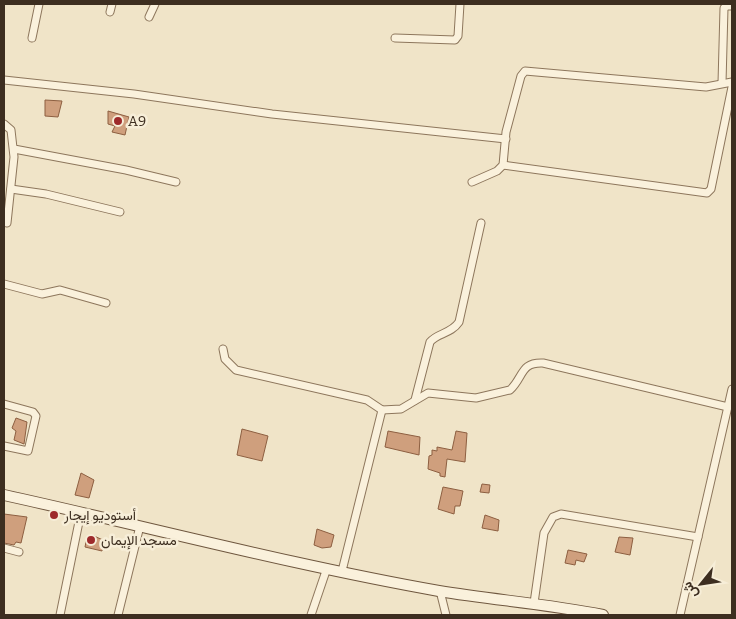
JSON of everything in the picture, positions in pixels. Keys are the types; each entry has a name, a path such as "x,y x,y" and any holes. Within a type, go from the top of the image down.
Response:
{"street":[{"path":"32,38 39,4"},
{"path":"110,12 112,4"},
{"path":"149,17 155,4"},
{"path":"395,38 456,40 458,36 460,4"},
{"path":"722,83 724,8 732,6"},
{"path":"472,182 497,171 503,165 506,139 521,76 525,71 706,87 732,82"},
{"path":"4,80 134,94 291,116 506,139"},
{"path":"503,165 707,193 711,189 732,87"},
{"path":"4,124 11,130 14,149 7,224"},
{"path":"14,149 126,170 176,182"},
{"path":"11,189 120,212"},
{"path":"415,400 431,339 447,334 459,322 482,223"},
{"path":"4,284 42,294 60,290 106,303"},
{"path":"223,349 226,359 236,370 367,400 382,410 401,409 428,393 476,398 510,390 522,371 534,363 543,363 728,407"},
{"path":"680,615 729,419 728,407 732,389"},
{"path":"4,404 33,412 36,416 28,451 4,446"},
{"path":"342,571 382,410"},
{"path":"4,495 327,568 440,591 534,603 603,615"},
{"path":"60,615 81,512"},
{"path":"534,603 544,533 553,517 561,514 698,537"},
{"path":"118,615 140,526"},
{"path":"4,548 19,552"},
{"path":"311,615 327,568"},
{"path":"440,591 446,615"}],"building":[{"path":"45,100 62,101 58,117 45,116"},
{"name":"A9","path":"108,111 129,117 125,135 112,132 115,126 108,124"},
{"path":"16,418 27,422 24,444 14,440 16,431 12,428"},
{"path":"242,429 268,436 262,461 237,455"},
{"path":"388,431 420,437 419,455 385,447"},
{"path":"456,431 467,433 465,462 447,459 445,477 440,476 440,473 428,469 429,456 432,455 432,450 437,451 437,447 452,450"},
{"path":"81,473 94,480 89,498 75,495"},
{"path":"482,484 490,485 489,493 480,492"},
{"path":"443,487 463,491 460,506 455,506 454,514 438,509"},
{"path":"4,514 27,517 21,543 16,542 14,545 4,543"},
{"path":"485,515 499,520 498,531 482,528"},
{"path":"317,529 334,535 331,547 322,548 314,545"},
{"path":"94,536 103,540 102,551 85,547 87,537 93,539"},
{"path":"619,537 633,538 630,555 615,552"},
{"path":"568,550 587,554 584,562 576,560 575,565 565,563"}],"place":[{"name":"A9","path":"118,121"},
{"name":"أستوديو إيجار","path":"54,515"},
{"name":"مسجد الإيمان","path":"91,540"}]}
